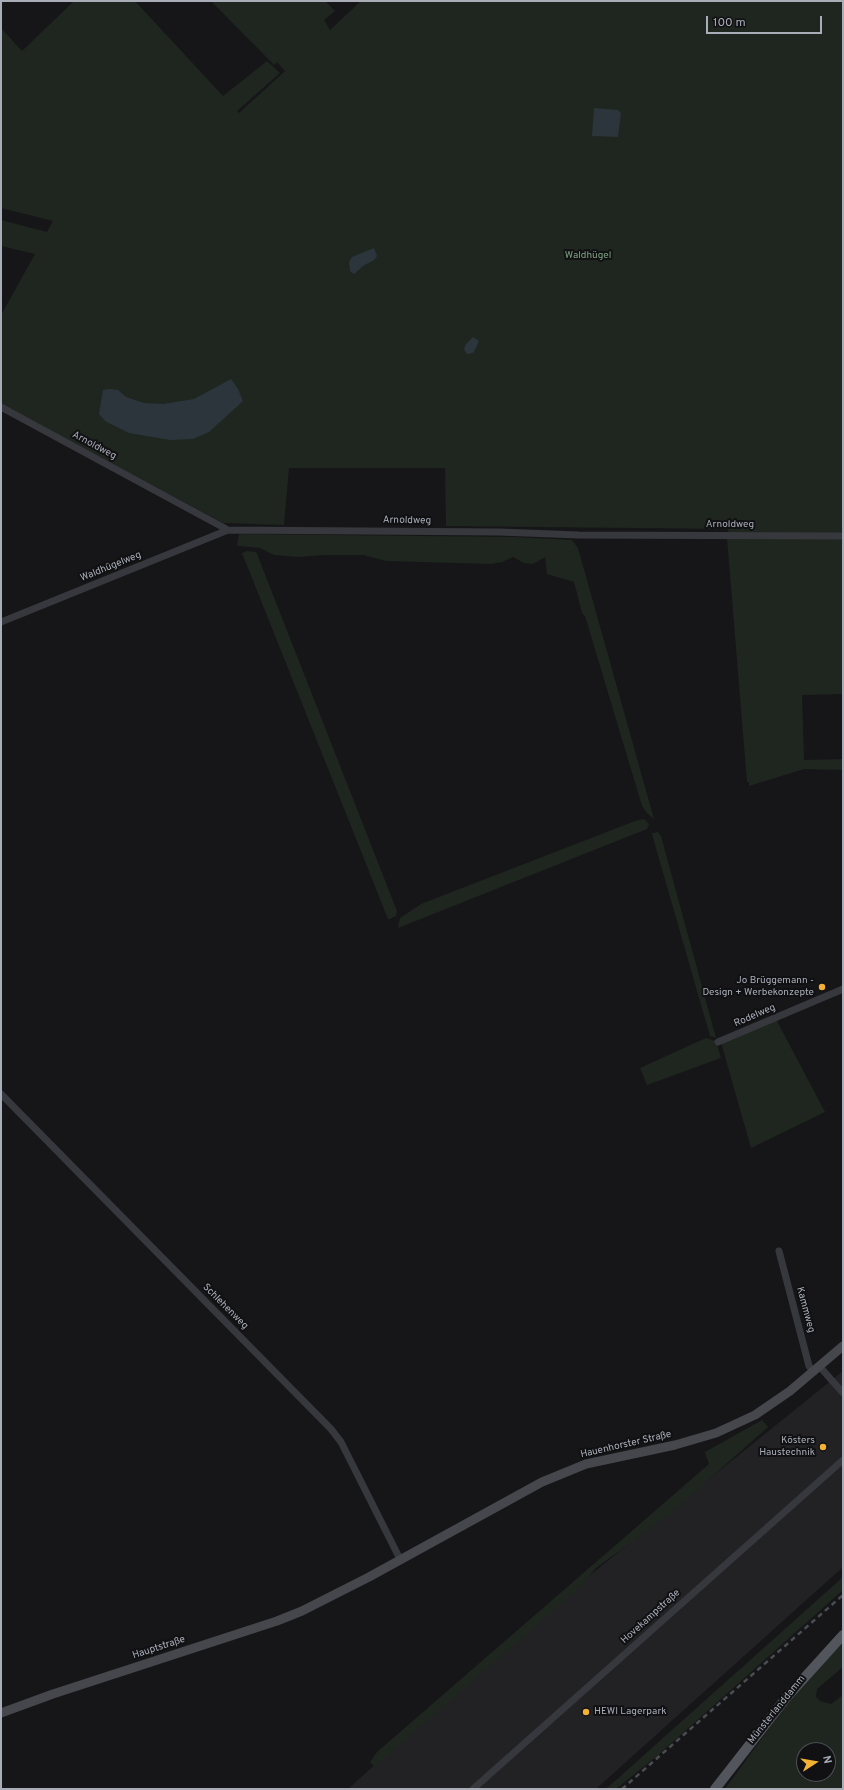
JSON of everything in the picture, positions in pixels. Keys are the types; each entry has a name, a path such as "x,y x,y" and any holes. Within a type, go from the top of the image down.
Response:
{"main road":[{"name":"Münsterlanddamm","path":"715,1789 786,1698 843,1635"}],"street":[{"name":"Arnoldweg","path":"1,407 228,530 404,531 587,535 843,536"},
{"name":"Waldhügelweg","path":"1,622 228,530"},
{"name":"Rodelweg","path":"718,1042 843,989"},
{"name":"Schlehenweg","path":"1,1094 331,1429 341,1442 400,1559"},
{"name":"Kammweg","path":"779,1251 810,1366 817,1369 843,1393"},
{"name":"Hauenhorster Straße","path":"322,1601 542,1482 586,1464 675,1445 716,1433 756,1415 790,1391 843,1346"},
{"name":"Hovekampstraße","path":"473,1789 843,1460"},
{"name":"Hauptstraße","path":"1,1713 53,1694 277,1621 322,1601"}],"shaded area":[{"path":"594,108 618,110 621,113 618,137 592,136"},
{"path":"374,248 377,256 374,260 363,266 354,274 350,271 349,262 352,257"},
{"path":"473,337 479,341 473,353 467,354 464,349 466,344"},
{"path":"231,379 238,389 243,401 209,432 193,439 170,440 129,433 105,421 99,414 103,390 118,390 126,397 144,403 163,404 194,399"},
{"path":"843,1371 843,1567 596,1789 348,1789 548,1609"}],"green space":[{"name":"Waldhügel","path":"74,1 135,1 223,96 267,61 280,73 237,111 239,113 285,71 277,62 274,65 211,1 325,1 335,11 324,20 330,30 361,1 843,1 843,694 802,695 804,760 843,759 843,770 804,769 749,786 749,782 747,782 727,538 729,538 728,529 446,526 445,468 289,468 284,525 223,523 1,404 1,315 35,254 1,246 1,220 47,232 53,221 1,208 1,28 22,51"},
{"path":"239,534 514,537 572,540 578,548 654,819 642,806 585,616 582,613 574,582 547,574 545,557 533,564 524,563 513,557 502,562 491,564 386,561 363,555 298,557 274,555 260,548 239,546 237,545"},
{"path":"247,551 256,552 257,554 397,911 396,916 390,919 388,919 242,553"},
{"path":"644,819 649,824 647,829 398,928 400,918 421,904 635,821"},
{"path":"658,832 661,836 716,1038 710,1036 653,838 652,833"},
{"path":"776,1019 825,1112 751,1148 722,1046 723,1041"},
{"path":"706,1038 716,1041 721,1058 647,1085 640,1068"},
{"path":"762,1420 768,1427 669,1515 596,1568 577,1590 375,1767 370,1762 377,1752 709,1464 705,1452"},
{"path":"843,1577 843,1590 657,1756 616,1789 606,1789"},
{"path":"843,1643 843,1667 817,1689 816,1697 820,1701 831,1704 843,1695 843,1789 725,1789 789,1701 829,1655"}],"railway":[{"path":"622,1789 843,1595"}],"place":[{"name":"Jo Brüggemann - Design + Werbekonzepte","path":"822,987"},
{"name":"Kösters Haustechnik","path":"823,1447"},
{"name":"HEWI Lagerpark","path":"586,1712"}]}
